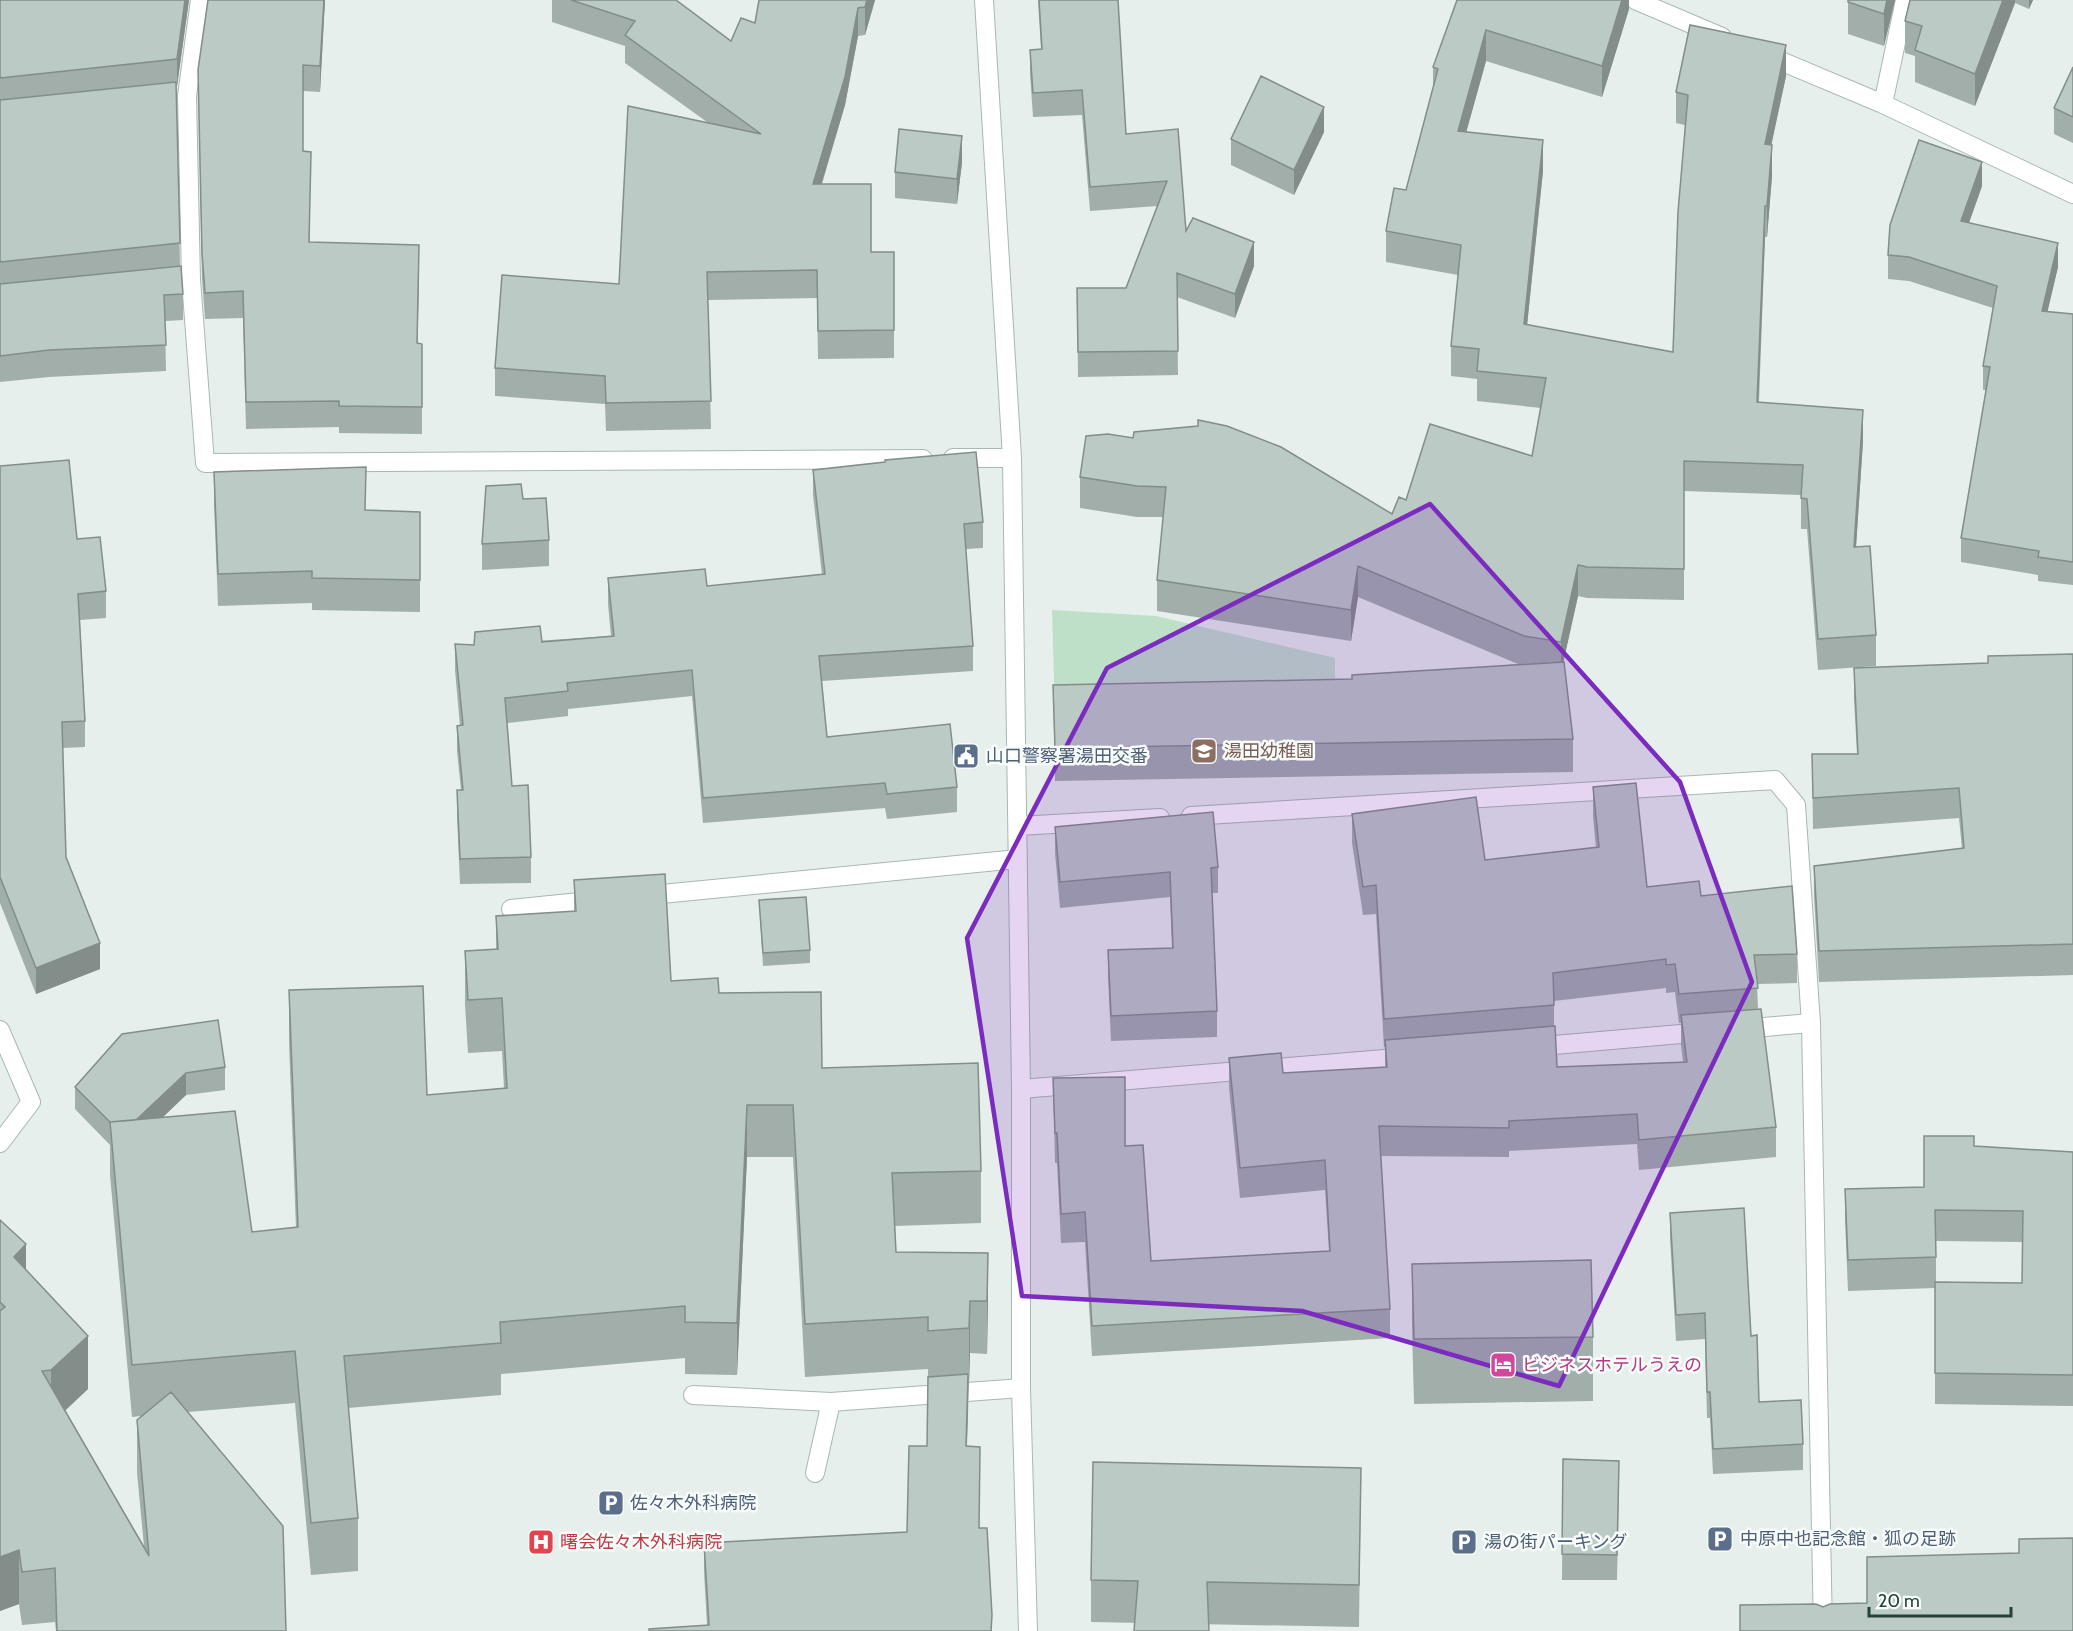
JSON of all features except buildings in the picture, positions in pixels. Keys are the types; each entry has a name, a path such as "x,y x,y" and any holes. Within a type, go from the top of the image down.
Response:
{"street":[{"path":"200,0 187,96 191,280 205,463 1012,458"},
{"path":"984,0 1012,458 1021,1089 1021,1388 1028,1631"},
{"path":"1635,0 1883,104 2073,194"},
{"path":"1883,104 1905,0"},
{"path":"164,98 187,96"},
{"path":"169,282 191,280"},
{"path":"1018,826 1775,780 1796,805 1811,1023 1823,1631"},
{"path":"512,909 1018,859"},
{"path":"1516,1048 1811,1023"},
{"path":"0,1030 31,1102 0,1143"},
{"path":"1021,1089 1422,1056"},
{"path":"693,1395 831,1402 1021,1388"},
{"path":"815,1473 831,1402"}],"highlighted area":[{"path":"1430,504 1680,782 1752,982 1559,1386 1302,1311 1022,1296 967,938 1107,668"}],"green space":[{"path":"1052,610 1156,616 1335,658 1335,700 1055,712"}],"place":[{"name":"湯田幼稚園","path":"1204,751"},
{"name":"山口警察署湯田交番","path":"966,756"},
{"name":"ビジネスホテルうえの","path":"1503,1365"},
{"name":"佐々木外科病院","path":"611,1503"},
{"name":"中原中也記念館・狐の足跡","path":"1720,1539"},
{"name":"曙会佐々木外科病院","path":"541,1542"},
{"name":"湯の街パーキング","path":"1464,1542"}]}
